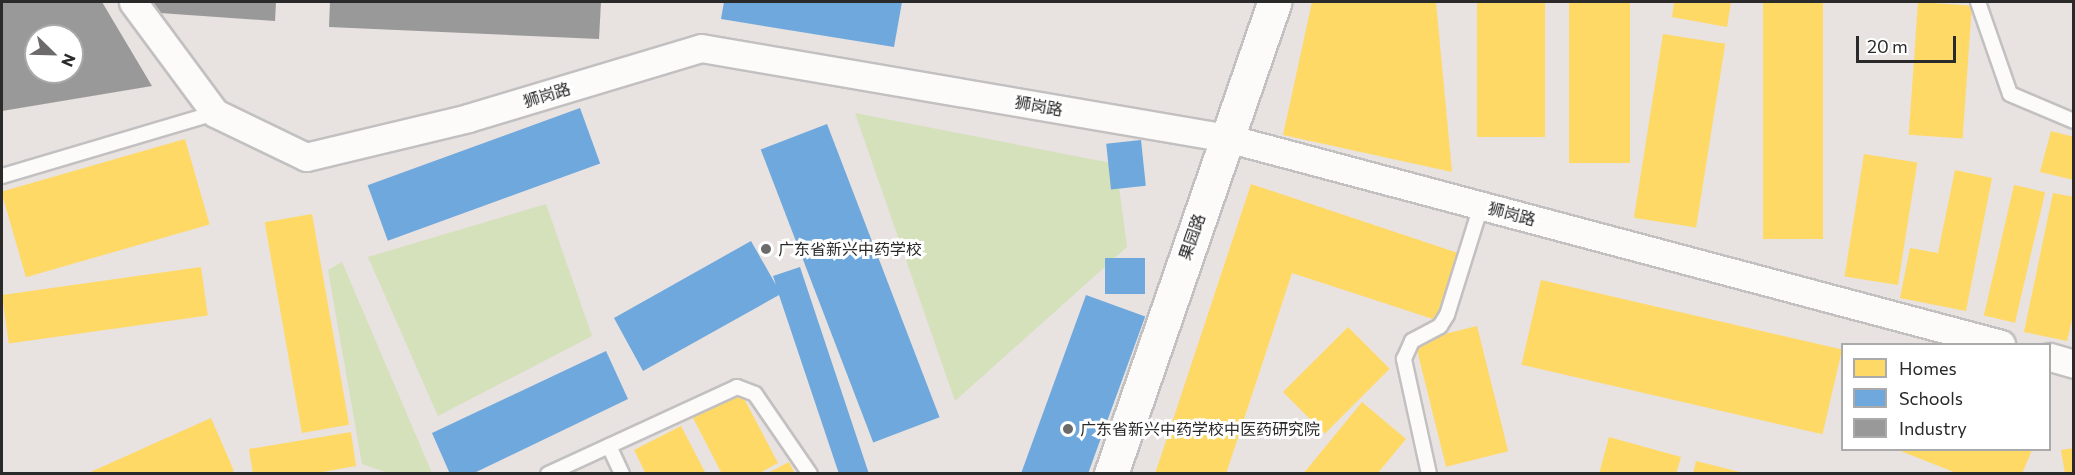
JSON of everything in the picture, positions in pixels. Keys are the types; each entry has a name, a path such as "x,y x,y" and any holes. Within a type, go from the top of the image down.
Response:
{"street":[{"name":"狮岗路","path":"133,2 215,113 306,157 468,118 701,48 1227,138 1994,343"},
{"name":"果园路","path":"1111,474 1274,2"},
{"path":"2051,358 2073,364"}],"lane":[{"path":"1978,2 2010,94 2073,121"},
{"path":"2,176 215,113"},
{"path":"1430,474 1404,359 1412,341 1440,326 1447,315 1481,206"},
{"path":"548,474 737,387 754,394 810,474"},
{"path":"609,446 622,474"}],"green space":[{"path":"855,113 1116,164 1127,247 955,401"},
{"path":"546,204 592,336 438,416 368,257"},
{"path":"342,262 432,473 388,473 362,464 328,270"}],"building: Homes":[{"path":"1312,2 1436,2 1452,172 1283,135"},
{"path":"1477,2 1545,2 1545,137 1477,137"},
{"path":"1569,2 1630,2 1630,163 1569,163"},
{"path":"1674,2 1731,2 1727,27 1672,17"},
{"path":"1763,2 1823,2 1823,239 1763,239"},
{"path":"1918,2 1972,6 1963,138 1909,135"},
{"path":"1663,34 1725,44 1696,228 1634,218"},
{"path":"2051,131 2074,137 2074,180 2040,172"},
{"path":"185,139 210,225 26,277 2,191"},
{"path":"1864,154 1917,162 1898,285 1845,276"},
{"path":"1955,170 1992,178 1966,311 1900,298 1910,248 1938,253"},
{"path":"1251,184 1458,253 1436,320 1292,273 1226,474 1155,474"},
{"path":"2014,185 2045,192 2015,323 1984,316"},
{"path":"2053,193 2074,197 2074,311 2067,341 2024,332"},
{"path":"312,214 349,425 302,433 265,222"},
{"path":"201,267 208,316 9,343 2,295"},
{"path":"1541,280 1841,349 1823,434 1521,365"},
{"path":"1477,326 1508,451 1446,467 1415,341"},
{"path":"1348,327 1390,369 1325,434 1283,392"},
{"path":"739,389 778,463 758,474 722,474 691,414"},
{"path":"1362,402 1406,439 1377,474 1303,474"},
{"path":"211,418 234,471 228,474 86,474"},
{"path":"681,426 706,474 646,474 634,450"},
{"path":"351,432 356,466 311,474 253,474 249,449"},
{"path":"1609,437 1681,457 1676,474 1599,474"},
{"path":"2074,448 2074,474 2065,474 2061,450"},
{"path":"1901,451 2032,451 2022,474 1959,474"},
{"path":"1696,461 1744,473 1744,474 1693,474"},
{"path":"789,462 795,474 766,474"}],"building: Schools":[{"path":"724,2 902,2 894,47 721,19"},
{"path":"580,108 600,163 388,241 368,185"},
{"path":"827,124 940,417 873,443 761,149"},
{"path":"1141,140 1146,186 1111,189 1106,144"},
{"path":"751,241 776,285 773,276 800,267 869,474 839,474 779,295 643,371 614,318"},
{"path":"1105,258 1145,258 1145,294 1105,294"},
{"path":"1086,295 1145,317 1088,474 1021,474"},
{"path":"606,351 628,399 472,474 450,474 432,433"}],"building: Industry":[{"path":"2,2 102,2 152,86 2,111"},
{"path":"147,2 276,2 275,21 146,12"},
{"path":"330,2 601,2 599,39 329,27"}],"place":[{"name":"广东省新兴中药学校","path":"766,249"},
{"name":"广东省新兴中药学校中医药研究院","path":"1068,429"}]}
